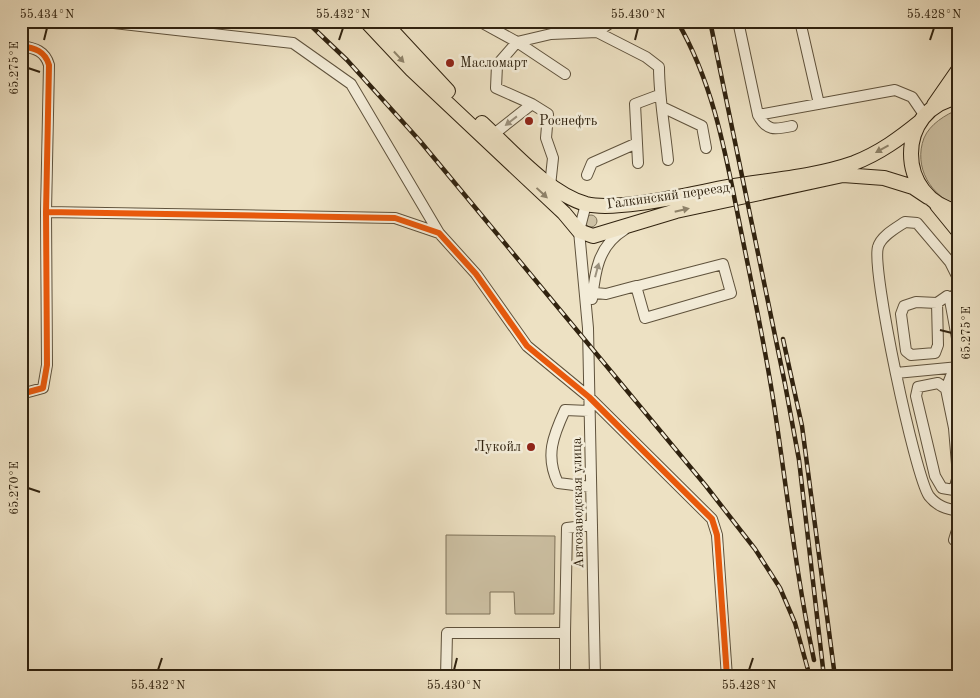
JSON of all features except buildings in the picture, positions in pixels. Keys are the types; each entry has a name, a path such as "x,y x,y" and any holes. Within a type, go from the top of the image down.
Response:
{"main road":[{"path":"366,21 412,70 564,213 579,231"},
{"name":"Галкинский переезд","path":"383,21 437,80 550,186 586,204 601,206 683,196 823,171 854,162 883,149 925,116"},
{"path":"959,69 925,116 912,142 911,166 918,182 959,232"},
{"path":"925,116 946,100 959,97"},
{"name":"Галкинский переезд","path":"579,231 593,236 676,211 843,176 884,178 912,187 932,201"},
{"path":"932,201 959,212"}],"street":[{"path":"96,21 293,43 351,84 439,233 476,274 527,346 589,398 712,519 718,535 727,677"},
{"path":"154,21 165,29"},
{"path":"479,21 517,42 565,74"},
{"path":"557,21 562,33"},
{"path":"586,21 594,32"},
{"path":"594,32 613,21"},
{"path":"738,21 758,115 766,128 773,130 792,126"},
{"path":"800,21 818,104"},
{"path":"550,186 553,158 546,138 548,114 532,104 496,88 497,65 517,42 562,33 594,32 646,57 659,67 659,95 668,160"},
{"path":"21,46 38,50 46,56 49,65 46,212 48,365 43,388 21,394"},
{"path":"758,115 894,90 912,97 925,116"},
{"path":"638,163 635,104 659,95"},
{"path":"494,134 532,104"},
{"path":"662,107 702,126 706,148"},
{"path":"587,176 592,163 637,143"},
{"path":"586,204 579,231 588,293"},
{"path":"46,212 395,218 439,233"},
{"path":"564,213 580,247"},
{"path":"959,280 950,262 917,223 905,222 882,239 877,248 879,277 896,373 906,420 928,495 940,506 959,511"},
{"path":"588,293 604,247 615,236 635,223"},
{"path":"588,293 606,294 636,286 723,264 731,293 645,318 636,286"},
{"path":"950,300 959,290"},
{"name":"Автозаводская улица","path":"588,293 595,677"},
{"path":"936,302 938,345 935,354 911,356 906,351 901,314 904,306 916,302 936,302 947,296 950,300 959,349"},
{"path":"896,373 959,368"},
{"path":"929,369 931,384"},
{"path":"946,389 938,383 918,387 916,396 935,476 942,488 954,490 958,476 955,438 946,389 951,376 959,372"},
{"path":"589,411 565,410 554,434 551,468 558,483 591,487"},
{"path":"959,524 954,540 959,541"},
{"path":"565,677 567,528 592,525"},
{"path":"446,677 447,633 565,633"}],"shaded area":[{"path":"959,109 959,206 940,196 927,180 921,160 921,149 924,138 930,128 943,117"},
{"path":"589,215 593,215 597,221 593,227 589,227 585,223 585,219"},
{"path":"446,535 555,536 554,614 515,614 514,592 490,592 490,614 446,614"}],"railway":[{"path":"306,21 347,60 420,141 706,486 755,549 780,588 795,623 810,677"},
{"path":"677,21 690,45 710,95 724,147 767,360 797,564 814,660"},
{"path":"710,21 799,460 824,677"},
{"path":"783,339 802,426 835,677"}],"cycle path":[{"path":"21,46 42,53 49,65 46,212 47,365 43,388 21,394"},
{"path":"46,212 395,218 439,233 476,274 527,346 589,397 712,519 717,535 727,677"}],"place":[{"name":"Масломарт","path":"450,63"},
{"name":"Роснефть","path":"529,121"},
{"name":"Лукойл","path":"531,447"}]}
